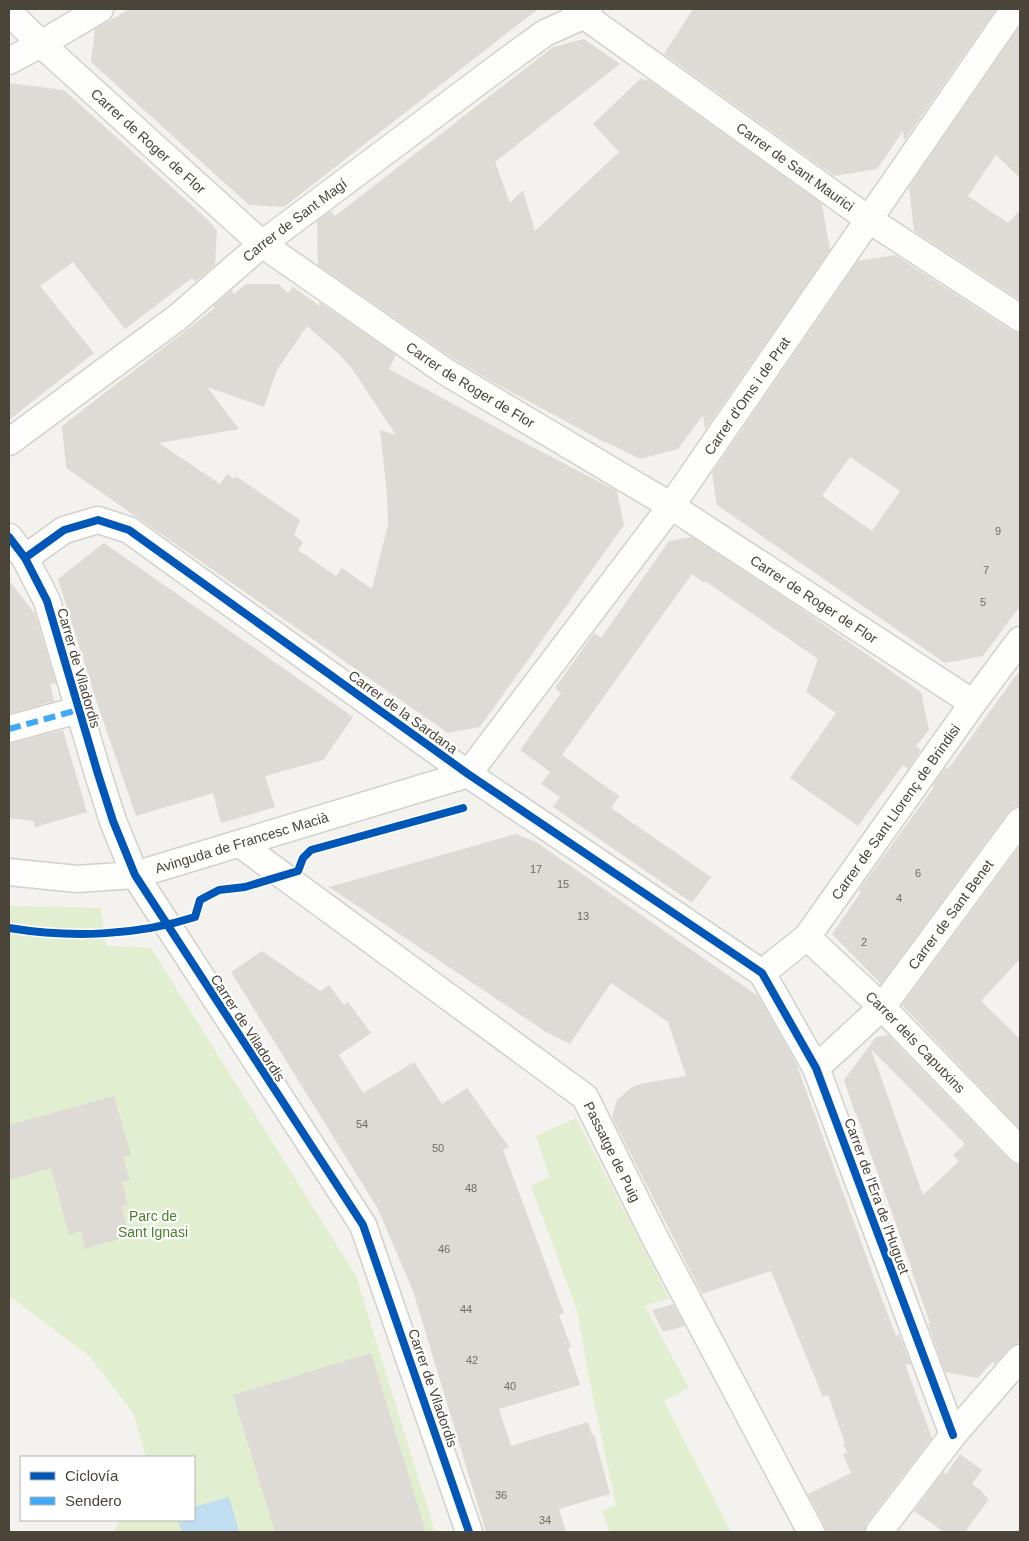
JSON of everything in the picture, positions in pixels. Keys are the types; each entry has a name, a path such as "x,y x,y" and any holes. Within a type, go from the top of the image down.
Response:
{"street":[{"path":"9,61 100,9"},
{"name":"Carrer d'Oms i de Prat","path":"468,774 671,506 1014,9"},
{"name":"Carrer de Sant Maurici","path":"583,11 868,219 1020,318"},
{"name":"Carrer de Sant Magí","path":"9,442 178,317 262,244 545,33 583,11"},
{"name":"Carrer de Roger de Flor","path":"9,12 41,44 262,244 446,372 671,506 973,703"},
{"name":"Carrer de la Sardana","path":"25,558 64,530 98,520 129,530 468,774 762,973"},
{"name":"Carrer de Viladordis","path":"9,537 25,558 47,601 78,710 114,821 134,875 363,1225 469,1532"},
{"name":"Carrer de Sant Llorenç de Brindisi","path":"762,973 807,937 1020,640"},
{"path":"9,729 78,710"},
{"name":"Avinguda de Francesc Macià","path":"9,872 77,879 134,875 468,774"},
{"name":"Carrer de Sant Benet","path":"882,1007 1020,821"},
{"name":"Passatge de Puig","path":"240,844 585,1096 654,1236 812,1532"},
{"name":"Carrer dels Caputxins","path":"807,937 882,1007 1020,1150"},
{"name":"Carrer de l'Era de l'Huguet","path":"762,973 816,1068 953,1435"},
{"path":"816,1068 882,1007"},
{"path":"879,1532 953,1435 1020,1358"}],"green space":[{"name":"Parc de Sant Ignasi","path":"9,906 101,908 106,946 151,948 356,1276 435,1532 114,1532 119,1521 195,1521 195,1456 146,1456 133,1413 90,1357 9,1296"},
{"path":"576,1118 669,1298 645,1306 689,1388 664,1401 731,1532 610,1532 602,1511 616,1505 588,1373 577,1310 531,1186 550,1177 536,1136"}],"water":[{"path":"229,1497 239,1532 182,1532 178,1521 195,1521 195,1507"}],"building":[{"path":"130,9 538,9 284,207 249,205 91,62 95,29"},
{"path":"693,9 996,9 904,141 903,131 877,169 834,176 664,54"},
{"path":"1020,26 1020,178 996,155 968,196 1008,223 1020,210 1020,300 914,231 909,187"},
{"path":"584,39 620,64 495,162 510,203 523,190 535,231 619,152 593,124 641,78 646,81 647,79 822,204 830,250 705,430 703,415 678,449 640,459 606,443 498,385 454,359 318,265 317,221 331,211 335,216 553,47"},
{"path":"9,83 64,90 208,220 217,231 215,265 195,282 192,278 125,329 73,262 40,286 94,353 9,420"},
{"path":"895,255 1012,331 1020,333 1020,606 983,656 945,663 717,505 712,473 858,261","holes":["850,457 900,491 872,531 822,496"]},
{"path":"246,284 278,284 288,293 293,287 320,306 319,302 396,355 389,369 617,491 624,525 480,727 448,733 66,468 62,426 215,308 213,306 232,290 234,294","holes":["307,326 340,355 353,370 396,435 380,430 387,495 388,525 372,589 342,568 336,576 298,550 303,542 294,535 300,520 236,476 234,479 227,474 220,484 159,443 239,429 207,387 264,407 277,370"]},
{"path":"692,537 794,604 921,692 929,730 916,746 921,750 908,769 903,765 858,826 790,778 836,713 806,692 818,659 692,574 562,755 619,796 611,808 711,877 692,903 553,807 560,797 541,784 550,772 520,750 561,693 555,688 594,633 601,638 669,541"},
{"path":"104,543 353,717 323,760 265,776 275,807 221,823 213,793 136,816 96,700 58,579"},
{"path":"9,580 35,614 56,683 50,684 54,701 9,714"},
{"path":"1020,670 1020,806 1014,807 1008,812 881,984 832,934 861,892 859,890 934,787 932,786 946,767 948,769"},
{"path":"63,730 87,812 35,827 33,821 9,818 9,744"},
{"path":"516,834 536,842 758,996 796,1063 896,1336 899,1334 911,1365 905,1364 932,1438 867,1523 864,1532 826,1532 808,1494 851,1473 843,1455 847,1452 843,1443 845,1443 828,1395 823,1397 771,1271 702,1294 612,1117 617,1100 632,1087 686,1076 668,1022 611,983 570,1044 546,1032 329,887"},
{"path":"1020,846 1020,959 981,1001 1020,1039 1020,1129 902,1005"},
{"path":"262,951 320,991 329,985 344,1005 348,1002 371,1033 339,1055 363,1093 414,1062 442,1104 467,1088 509,1147 503,1150 564,1313 559,1315 571,1347 568,1348 580,1385 499,1409 511,1446 588,1422 592,1435 594,1434 610,1494 559,1509 566,1532 486,1532 413,1291 378,1209 231,972"},
{"path":"888,1035 1009,1160 1020,1165 1020,1343 1009,1348 995,1364 992,1362 978,1378 945,1372 928,1324 930,1323 912,1269 844,1080 876,1037","holes":["871,1049 965,1144 953,1155 959,1161 923,1195"]},
{"path":"114,1096 131,1155 123,1157 130,1180 122,1182 128,1205 122,1207 129,1236 85,1249 81,1231 69,1235 51,1168 9,1180 9,1125"},
{"path":"673,1304 685,1326 663,1332 652,1310"},
{"path":"371,1353 426,1532 275,1532 233,1395"},
{"path":"960,1454 982,1470 972,1484 989,1499 965,1532 944,1532 914,1511 944,1471 945,1475"}],"marked path":[{"path":"9,729 78,710"}],"cycle path":[{"path":"25,558 64,530 98,520 129,530 468,774 762,973 816,1068 953,1435"},
{"path":"9,537 25,558 47,601 113,821 135,875 363,1225 469,1532"},
{"path":"9,928 79,934 126,931 173,923 195,917 200,900 219,890 245,887 298,871 303,858 311,850 463,808"}]}
